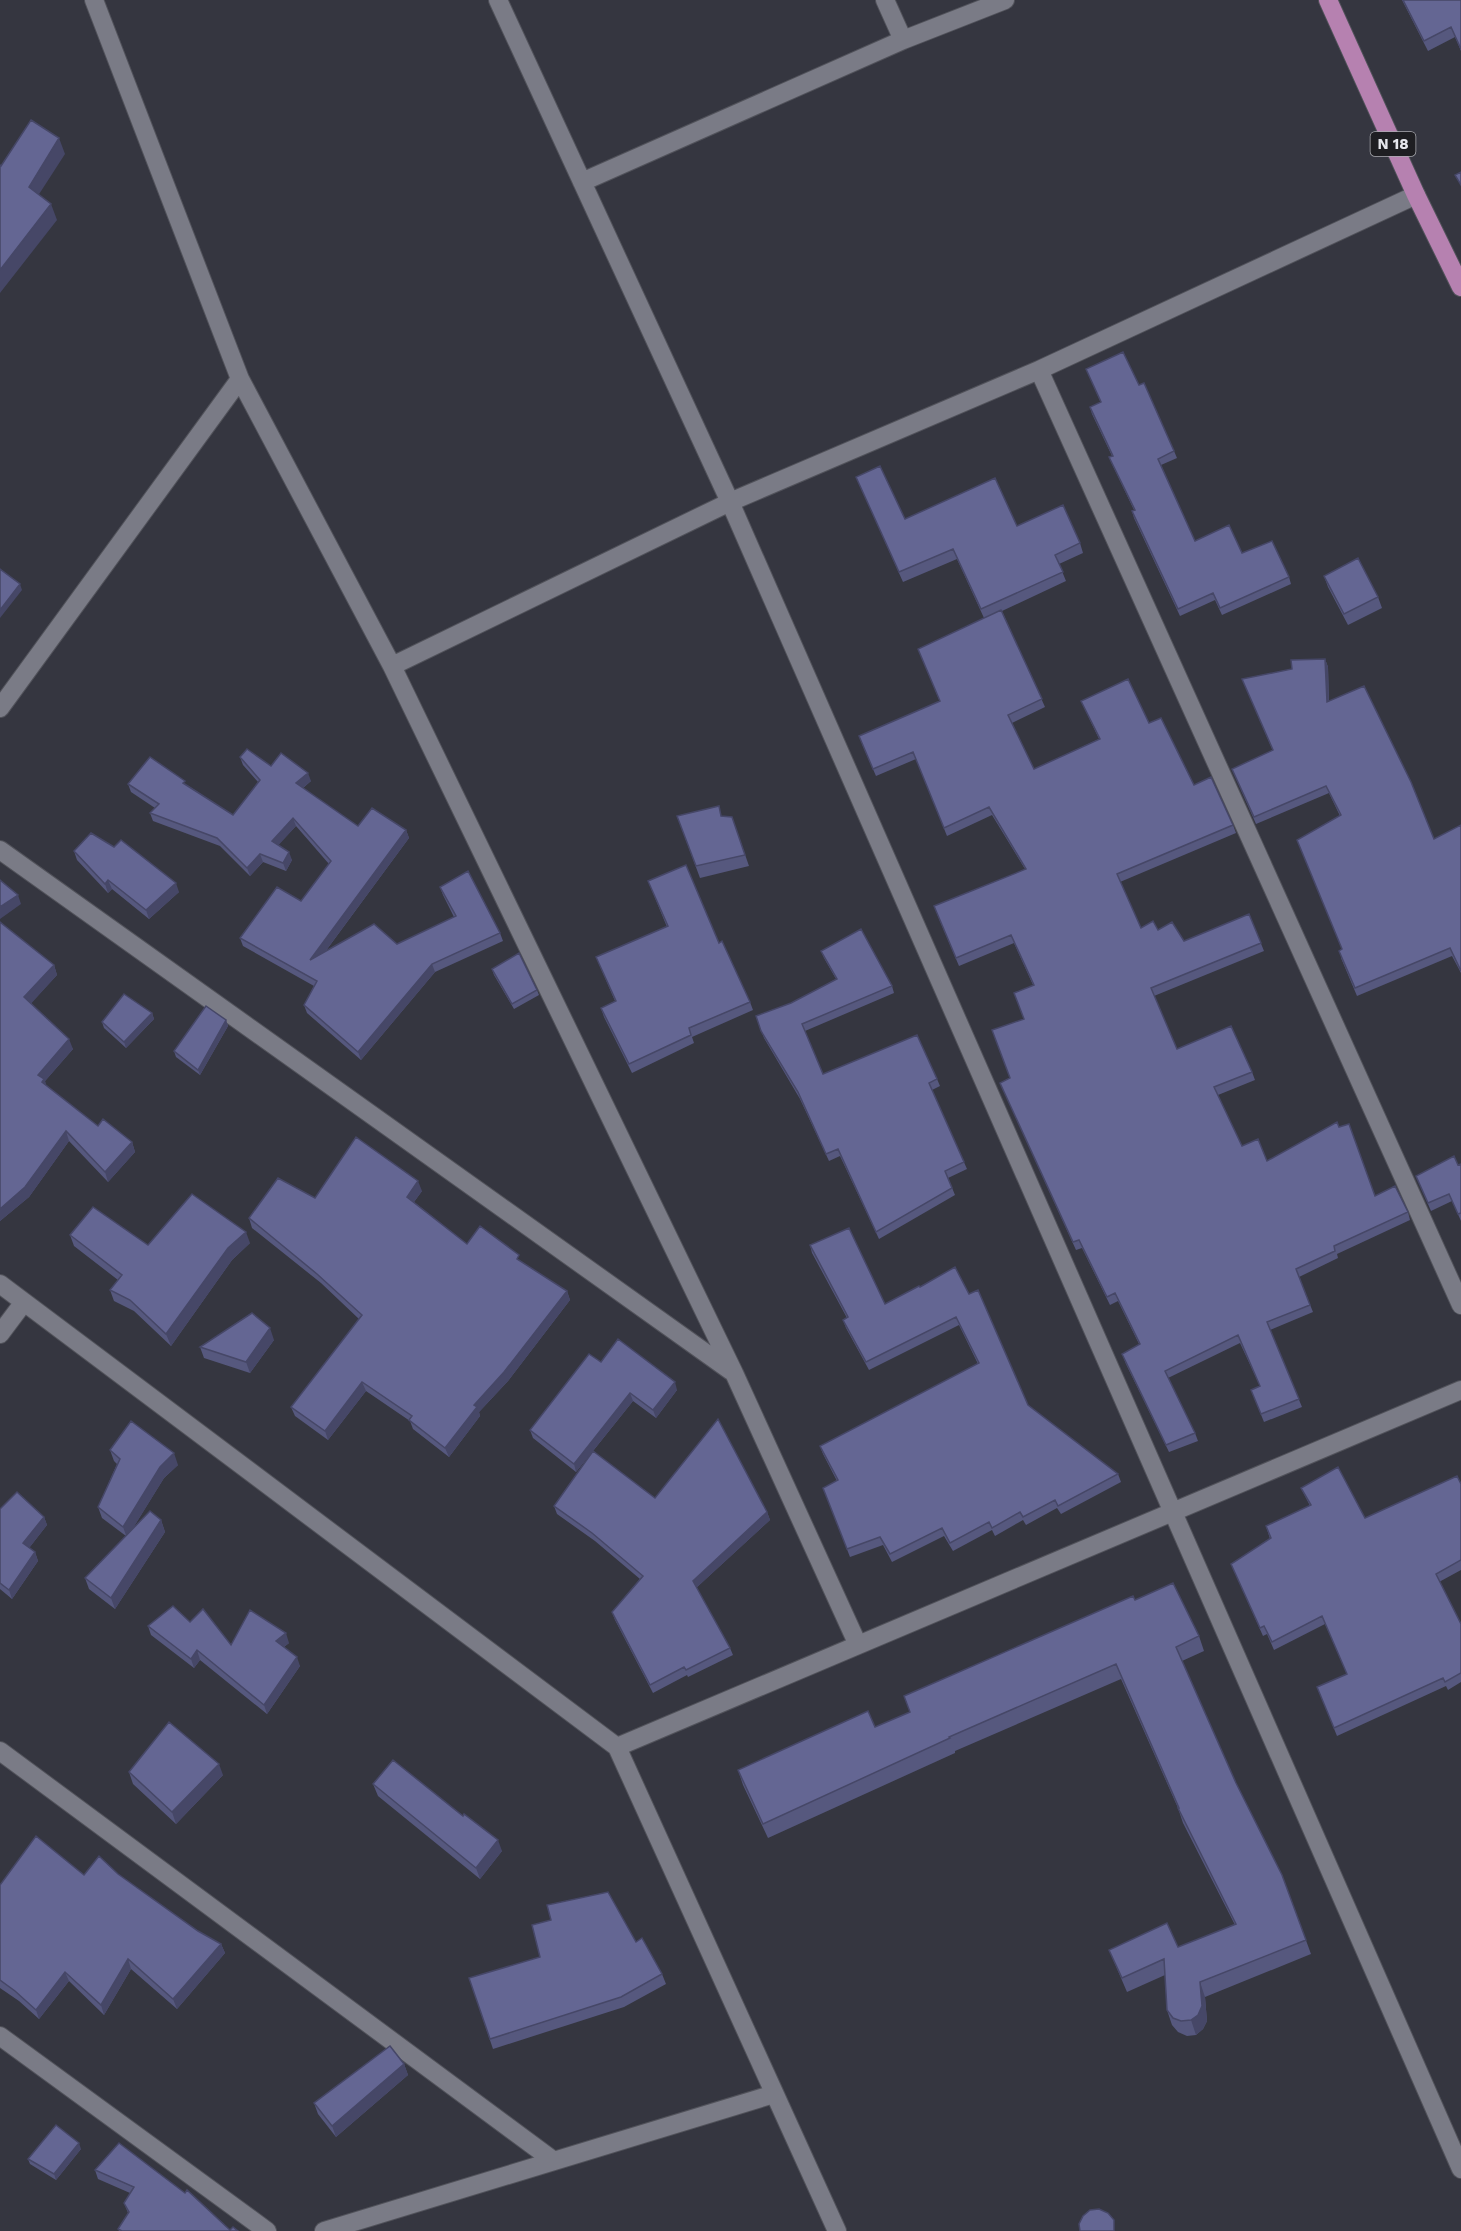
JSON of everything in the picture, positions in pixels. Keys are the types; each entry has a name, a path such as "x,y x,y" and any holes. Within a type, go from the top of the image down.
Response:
{"main road":[{"name":"N 18","path":"1328,0 1416,195 1461,287"}],"street":[{"path":"94,0 240,379 392,666 734,1373 858,1645"},
{"path":"498,0 730,502 1461,2169"},
{"path":"885,0 903,40"},
{"path":"582,182 903,40 1005,0"},
{"path":"392,666 730,502 1039,370 1416,195"},
{"path":"1039,370 1461,1305"},
{"path":"0,708 240,379"},
{"path":"0,850 734,1373"},
{"path":"0,1284 617,1747 837,2231"},
{"path":"0,1334 24,1302"},
{"path":"617,1747 1461,1389"},
{"path":"0,1750 554,2161"},
{"path":"0,2036 267,2231"},
{"path":"324,2231 774,2094"}],"building":[{"path":"1403,0 1461,0 1461,49 1451,27 1424,41"},
{"path":"31,120 59,138 29,187 51,204 0,270 0,165"},
{"path":"1461,172 1461,185 1455,175"},
{"path":"1123,352 1139,385 1144,383 1174,451 1158,459 1195,541 1229,525 1242,553 1272,541 1289,577 1220,608 1213,593 1178,609 1132,511 1135,510 1109,457 1113,456 1090,407 1101,402 1086,369"},
{"path":"880,466 905,519 995,478 1017,526 1063,505 1080,543 1055,555 1063,572 981,609 953,549 899,572 856,477"},
{"path":"1358,558 1378,597 1344,614 1324,576"},
{"path":"0,569 20,584 0,610"},
{"path":"1001,610 1042,699 1008,715 1034,769 1100,739 1081,701 1128,679 1149,723 1161,718 1194,785 1211,777 1233,825 1117,874 1141,928 1153,921 1158,930 1172,922 1184,941 1249,914 1261,943 1151,988 1177,1049 1231,1026 1252,1072 1214,1087 1242,1146 1258,1139 1267,1161 1337,1122 1339,1127 1349,1124 1375,1196 1395,1186 1408,1212 1334,1246 1335,1251 1296,1269 1310,1305 1267,1322 1299,1399 1261,1414 1251,1390 1260,1386 1238,1335 1165,1371 1195,1433 1166,1445 1122,1354 1140,1344 1115,1293 1107,1297 1079,1240 1073,1242 1000,1083 1010,1078 992,1030 1024,1019 1014,993 1034,985 1011,935 956,958 934,906 1026,869 989,807 944,828 913,752 873,769 859,736 940,701 918,649"},
{"path":"1325,659 1327,702 1364,686 1411,782 1434,839 1461,825 1461,971 1450,948 1355,988 1339,951 1342,949 1297,840 1341,815 1326,786 1254,817 1232,769 1273,750 1242,679 1292,669 1291,660"},
{"path":"247,749 271,766 281,753 308,773 296,783 358,826 372,808 406,830 310,960 374,924 397,944 456,916 440,887 468,871 500,933 432,964 358,1052 304,1005 317,981 240,938 277,887 301,901 331,861 293,818 272,841 289,852 283,863 260,854 247,868 217,838 150,813 159,804 128,784 150,757 185,781 183,783 233,815 260,780 240,757"},
{"path":"719,806 721,816 732,817 745,855 696,866 677,816"},
{"path":"91,833 114,847 121,840 176,883 146,910 108,880 105,884 74,851"},
{"path":"686,865 719,943 722,941 750,1002 689,1028 691,1035 629,1064 601,1008 616,1001 596,957 668,926 648,881"},
{"path":"0,880 18,895 0,907"},
{"path":"0,922 54,965 24,997 69,1039 38,1075 44,1079 42,1082 98,1126 103,1119 132,1142 105,1172 66,1131 25,1187 0,1209"},
{"path":"861,929 892,986 802,1024 823,1074 917,1035 937,1079 929,1083 964,1162 945,1171 952,1188 876,1232 838,1149 826,1154 798,1092 761,1031 756,1016 791,1003 837,979 821,951"},
{"path":"519,953 537,990 512,1004 492,969"},
{"path":"124,994 152,1013 124,1042 102,1022"},
{"path":"206,1006 226,1020 198,1070 174,1051"},
{"path":"356,1137 418,1181 407,1197 467,1244 480,1226 519,1255 517,1259 567,1291 504,1372 474,1405 477,1407 445,1448 409,1420 412,1416 362,1382 325,1431 291,1407 362,1315 249,1218 278,1178 315,1198"},
{"path":"1454,1156 1458,1165 1461,1164 1461,1213 1458,1214 1449,1194 1428,1203 1416,1176"},
{"path":"192,1194 246,1232 228,1248 166,1334 130,1300 110,1290 122,1275 70,1235 93,1207 148,1245"},
{"path":"849,1228 885,1304 955,1267 969,1294 978,1290 1028,1405 1118,1474 1058,1506 1055,1500 1023,1517 1020,1512 992,1528 989,1522 950,1543 942,1528 890,1554 880,1537 847,1549 823,1488 838,1480 820,1446 979,1363 956,1317 866,1362 843,1320 848,1317 810,1245"},
{"path":"252,1313 270,1328 246,1362 200,1347"},
{"path":"618,1339 675,1382 653,1410 630,1393 574,1464 530,1430 589,1354 601,1362"},
{"path":"718,1419 767,1512 693,1581 730,1648 686,1670 684,1667 650,1685 612,1612 643,1576 592,1533 554,1506 593,1451 655,1498"},
{"path":"131,1421 174,1453 160,1467 123,1527 98,1507 120,1459 110,1450"},
{"path":"1338,1467 1365,1518 1457,1476 1461,1484 1461,1560 1436,1574 1461,1624 1461,1673 1445,1682 1443,1678 1334,1728 1317,1687 1347,1674 1322,1616 1272,1642 1264,1626 1260,1628 1231,1564 1271,1538 1266,1526 1311,1505 1301,1488"},
{"path":"17,1492 44,1517 23,1543 35,1552 9,1590 0,1583 0,1509"},
{"path":"150,1511 161,1520 111,1598 85,1578"},
{"path":"1173,1583 1199,1636 1176,1647 1236,1783 1282,1875 1306,1940 1200,1982 1202,2006 1198,2015 1191,2020 1181,2021 1173,2018 1167,2010 1164,1959 1122,1978 1109,1950 1167,1923 1178,1947 1236,1924 1178,1808 1116,1664 949,1737 763,1824 738,1770 868,1711 875,1727 910,1712 904,1696 1133,1596 1135,1600"},
{"path":"173,1606 190,1622 203,1609 231,1645 250,1610 286,1633 276,1641 297,1657 264,1705 197,1650 191,1659 148,1626"},
{"path":"169,1722 219,1764 172,1812 129,1772"},
{"path":"393,1760 463,1816 464,1814 498,1840 476,1868 373,1784"},
{"path":"36,1836 84,1875 99,1856 118,1874 198,1931 221,1944 173,1999 128,1959 101,2005 65,1972 36,2010 0,1980 0,1885"},
{"path":"608,1892 636,1942 642,1938 662,1974 621,1997 490,2039 469,1978 540,1957 532,1925 551,1920 547,1905"},
{"path":"390,2046 404,2064 332,2126 314,2103"},
{"path":"56,2125 79,2143 54,2174 28,2159"},
{"path":"119,2143 185,2193 187,2190 230,2230 233,2227 238,2231 122,2231 118,2229 129,2212 124,2203 134,2187 95,2170"},
{"path":"1099,2209 1108,2213 1114,2220 1114,2231 1080,2231 1079,2224 1083,2216 1090,2210"}]}
